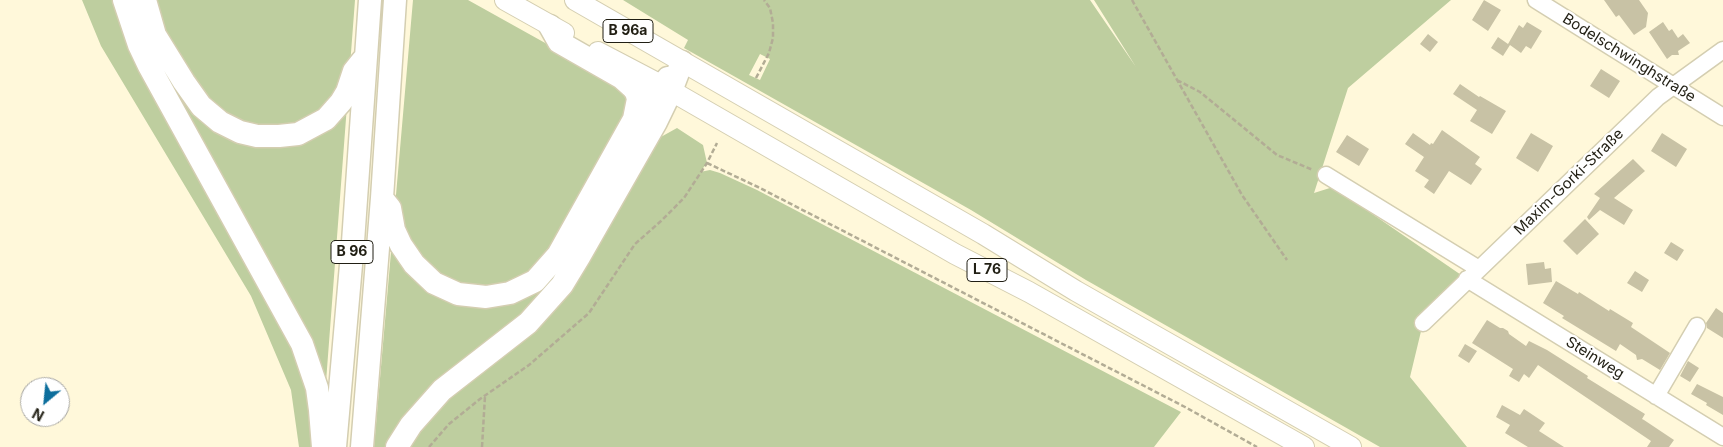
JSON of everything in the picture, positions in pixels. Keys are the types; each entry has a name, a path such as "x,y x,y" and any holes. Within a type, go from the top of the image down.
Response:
{"highway":[{"path":"124,0 139,45 149,66 302,344 316,388 323,447"},
{"path":"145,0 154,35 201,106 220,122 240,132 257,136 298,134 326,119 340,102 354,72 366,57"},
{"name":"B 96","path":"335,447 353,242 370,0"},
{"name":"B 96","path":"362,447 382,198 395,0"},
{"path":"550,26 559,42 622,78 632,86 638,99 634,119"},
{"path":"397,447 411,425 442,390 528,323 562,285 652,130 666,88 682,62"},
{"path":"382,198 390,208 394,230 402,245 414,264 434,283 458,294 486,297 510,293 535,281 558,255 634,119 666,88"}],"main road":[{"path":"505,0 666,88"},
{"name":"B 96a","path":"575,0 682,62"},
{"name":"L 76","path":"682,62 984,234 1076,291 1351,447"},
{"name":"L 76","path":"666,88 955,254 1029,292 1304,447"}],"street":[{"name":"Bodelschwinghstraße","path":"1536,0 1723,117"},
{"name":"Maxim-Gorki-Straße","path":"1423,323 1658,97 1723,50"},
{"name":"Steinweg","path":"1326,175 1656,396 1723,437"},
{"path":"1656,396 1697,326"}],"path":[{"path":"756,78 769,53 772,38 773,23 770,8 764,0"},
{"path":"1132,0 1242,195 1286,260"},
{"path":"1176,80 1200,92 1277,155 1326,175"},
{"path":"429,447 449,424 529,365 589,313 635,244 684,198 707,163 717,143"},
{"path":"707,163 1133,380 1257,447"},
{"path":"482,447 486,395"}],"green space":[{"path":"82,0 355,0 325,395 312,447 299,447 291,390 251,296 101,46"},
{"path":"413,0 468,0 617,83 627,103 659,138 677,128 703,145 707,163 700,172 710,170 720,173 757,190 1181,412 1154,447 374,447"},
{"path":"623,0 1090,0 1136,67 1094,0 1451,0 1348,88 1314,193 1333,187 1467,279 1423,323 1410,377 1467,447 1380,447 1086,280 971,210 684,48 688,40","holes":["760,54 770,59 760,80 749,75"]}],"building":[{"path":"1484,0 1501,10 1488,31 1472,20"},
{"path":"1604,0 1639,0 1648,13 1646,27 1634,35 1619,15 1616,17"},
{"path":"1527,22 1542,31 1531,49 1526,46 1521,53 1510,45 1503,56 1491,48 1498,37 1508,44 1519,25 1523,28"},
{"path":"1663,22 1669,31 1672,29 1678,38 1683,34 1690,43 1678,51 1679,55 1672,55 1667,59 1649,32"},
{"path":"1428,34 1438,42 1430,52 1420,44"},
{"path":"1601,69 1620,81 1609,98 1590,86"},
{"path":"1460,84 1479,97 1506,111 1492,134 1470,121 1477,110 1453,94"},
{"path":"1442,130 1480,157 1475,164 1482,169 1471,185 1449,171 1434,194 1424,187 1429,180 1415,171 1424,157 1405,144 1413,133 1430,145 1431,143 1433,144"},
{"path":"1531,133 1553,146 1538,172 1516,158"},
{"path":"1662,133 1687,149 1676,167 1651,151"},
{"path":"1347,135 1369,149 1359,166 1336,152"},
{"path":"1633,159 1645,171 1614,198 1633,210 1624,225 1600,210 1589,220 1587,217 1600,198 1594,194"},
{"path":"1585,219 1599,234 1577,255 1563,241"},
{"path":"1671,242 1684,250 1677,261 1664,253"},
{"path":"1544,262 1545,269 1551,268 1552,282 1528,285 1526,264"},
{"path":"1635,271 1649,280 1642,292 1627,283"},
{"path":"1556,281 1633,323 1631,327 1670,353 1660,370 1642,359 1637,360 1636,355 1620,344 1616,351 1562,318 1564,316 1543,303"},
{"path":"1716,308 1723,313 1723,338 1707,328 1706,323"},
{"path":"1487,320 1508,331 1509,334 1526,346 1529,341 1588,376 1587,378 1645,414 1642,419 1674,440 1669,447 1647,447 1651,441 1538,365 1529,378 1524,374 1519,382 1509,376 1513,369 1472,343"},
{"path":"1465,344 1477,351 1469,363 1458,356"},
{"path":"1688,361 1699,368 1690,382 1680,376"},
{"path":"1697,384 1723,397 1723,415 1691,394"},
{"path":"1502,405 1520,415 1524,409 1545,423 1539,431 1564,447 1528,447 1505,433 1510,425 1496,417"}]}
